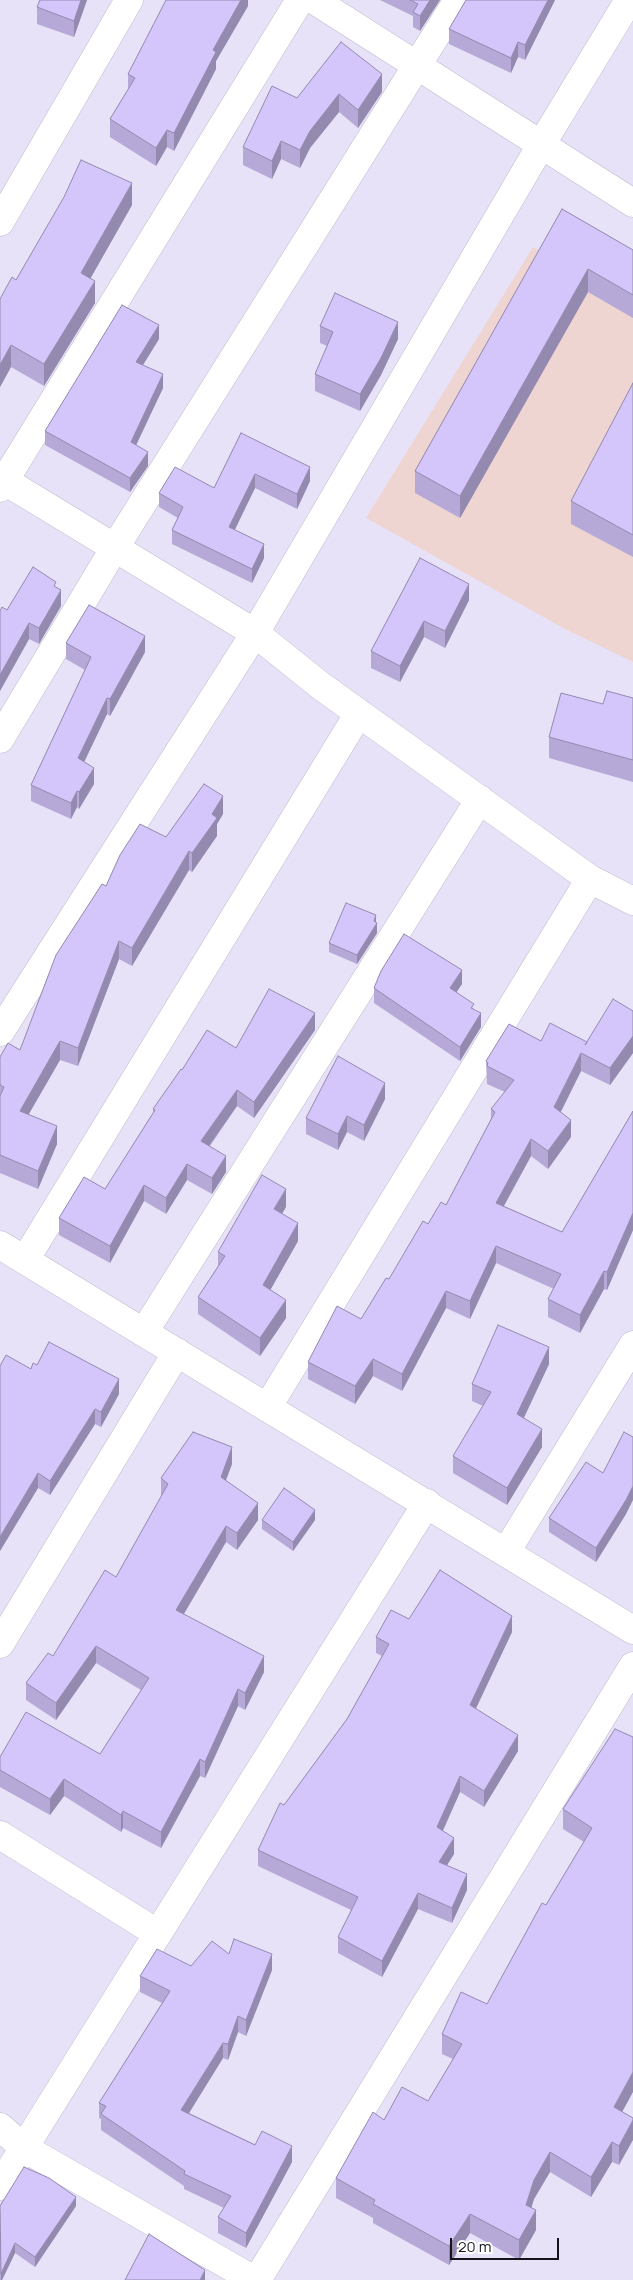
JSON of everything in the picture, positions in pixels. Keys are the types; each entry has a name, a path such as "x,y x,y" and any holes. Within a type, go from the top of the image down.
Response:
{"street":[{"path":"0,222 129,0"},
{"path":"300,0 2,482 255,633 321,686 590,879 633,901"},
{"path":"314,0 633,202"},
{"path":"0,739 114,548 458,0"},
{"path":"0,1032 255,633 541,145 629,0"},
{"path":"25,1260 359,713"},
{"path":"144,1332 480,799"},
{"path":"267,1408 590,879"},
{"path":"0,1245 506,1552 631,1623"},
{"path":"506,1552 633,1345"},
{"path":"0,1644 177,1352"},
{"path":"0,2186 427,1503"},
{"path":"0,2126 24,2148 256,2280 633,1666"},
{"path":"0,1834 157,1933"}],"shaded area":[{"path":"533,247 633,303 633,662 565,629 366,518"}],"building":[{"path":"40,0 81,0 74,21 37,7"},
{"path":"166,0 241,0 213,50 216,52 174,133 167,130 156,148 110,119 135,78 128,74"},
{"path":"410,0 430,0 420,16 413,12 418,4"},
{"path":"466,0 548,0 525,45 518,42 511,58 449,29"},
{"path":"341,42 382,74 358,110 339,94 310,131 300,150 281,141 272,161 243,147 272,86 297,98"},
{"path":"81,160 132,183 81,273 95,281 44,364 11,345 0,365 0,299 12,277 16,280 64,197"},
{"path":"562,209 633,250 633,295 588,269 460,496 415,471"},
{"path":"335,293 398,322 381,358 360,394 315,374 333,332 320,326"},
{"path":"122,305 159,325 136,362 163,374 131,442 148,452 130,478 45,431"},
{"path":"633,383 633,535 571,501"},
{"path":"241,433 310,467 297,494 255,474 229,527 264,544 252,569 172,530 183,507 159,493 175,467 214,488"},
{"path":"420,558 469,584 445,631 424,621 400,666 371,651"},
{"path":"33,567 56,582 54,586 61,590 39,628 29,623 0,675 0,611 2,607 7,610"},
{"path":"89,605 145,636 110,699 107,698 78,758 94,768 79,792 77,791 71,803 31,785 91,657 66,643"},
{"path":"607,691 633,698 633,760 549,737 561,693 603,704"},
{"path":"204,784 223,796 212,814 217,818 192,853 189,851 132,948 119,941 78,1048 60,1041 20,1111 57,1126 38,1171 0,1155 0,1096 4,1087 0,1085 0,1057 8,1043 20,1050 56,955 102,884 106,886 120,855 140,824 166,837"},
{"path":"346,903 376,915 374,921 377,923 357,955 329,943"},
{"path":"404,934 462,970 450,988 474,1004 471,1008 481,1013 460,1047 374,988 381,971"},
{"path":"269,989 315,1013 254,1102 237,1090 201,1141 226,1156 212,1178 187,1164 166,1198 144,1185 110,1246 59,1218 84,1177 105,1189 155,1110 153,1109 182,1070 207,1030 236,1048"},
{"path":"613,999 633,1011 633,1036 610,1068 581,1053 554,1107 571,1120 548,1151 531,1139 496,1203 562,1232 633,1111 633,1213 607,1272 604,1271 580,1315 548,1299 561,1274 496,1246 470,1301 446,1291 402,1374 373,1359 355,1386 308,1362 337,1306 361,1319 386,1278 389,1279 423,1221 428,1224 441,1202 446,1205 495,1112 491,1109 514,1080 487,1066 488,1063 486,1061 509,1024 541,1041 550,1023 587,1042"},
{"path":"338,1056 385,1083 364,1125 347,1116 338,1134 306,1118"},
{"path":"262,1175 286,1189 274,1209 298,1223 263,1285 286,1300 260,1338 198,1297 225,1256 218,1252"},
{"path":"498,1325 549,1347 517,1414 542,1429 507,1488 453,1456 491,1392 472,1384"},
{"path":"49,1342 119,1379 101,1412 95,1409 50,1481 38,1473 0,1537 0,1366 6,1355 31,1369 33,1363 37,1365"},
{"path":"193,1432 232,1447 221,1477 258,1503 237,1533 226,1526 176,1610 264,1656 245,1693 238,1689 205,1762 200,1759 161,1832 123,1811 121,1815 64,1779 50,1799 0,1770 0,1757 26,1712 100,1754 149,1678 96,1646 56,1703 26,1683 48,1653 53,1656 105,1570 116,1577 168,1484 161,1478"},
{"path":"624,1432 633,1437 633,1486 596,1548 549,1518 586,1462 603,1473"},
{"path":"284,1488 315,1510 293,1542 262,1520"},
{"path":"440,1570 512,1616 470,1705 518,1735 484,1791 460,1776 437,1827 454,1838 439,1862 467,1874 452,1908 418,1893 382,1961 338,1937 358,1897 258,1850 280,1803 284,1805 347,1719 389,1644 376,1637 391,1610 409,1619"},
{"path":"615,1729 633,1737 633,2072 614,2107 633,2118 633,2120 619,2146 612,2142 591,2177 550,2152 534,2180 526,2205 536,2210 519,2240 470,2214 449,2246 373,2204 375,2200 336,2178 373,2112 384,2120 402,2087 428,2101 462,2044 442,2034 461,1992 487,2004 542,1903 546,1905 592,1828 563,1809"},
{"path":"234,1939 272,1954 246,2020 238,2016 228,2044 223,2043 181,2110 255,2145 262,2131 292,2146 246,2233 218,2217 231,2196 184,2174 185,2171 101,2114 106,2106 99,2103 170,1991 140,1976 157,1949 191,1966 212,1941 229,1954"},
{"path":"24,2167 49,2178 76,2197 35,2257 15,2243 1,2274 0,2206"},
{"path":"149,2234 205,2270 200,2280 125,2280"}]}
